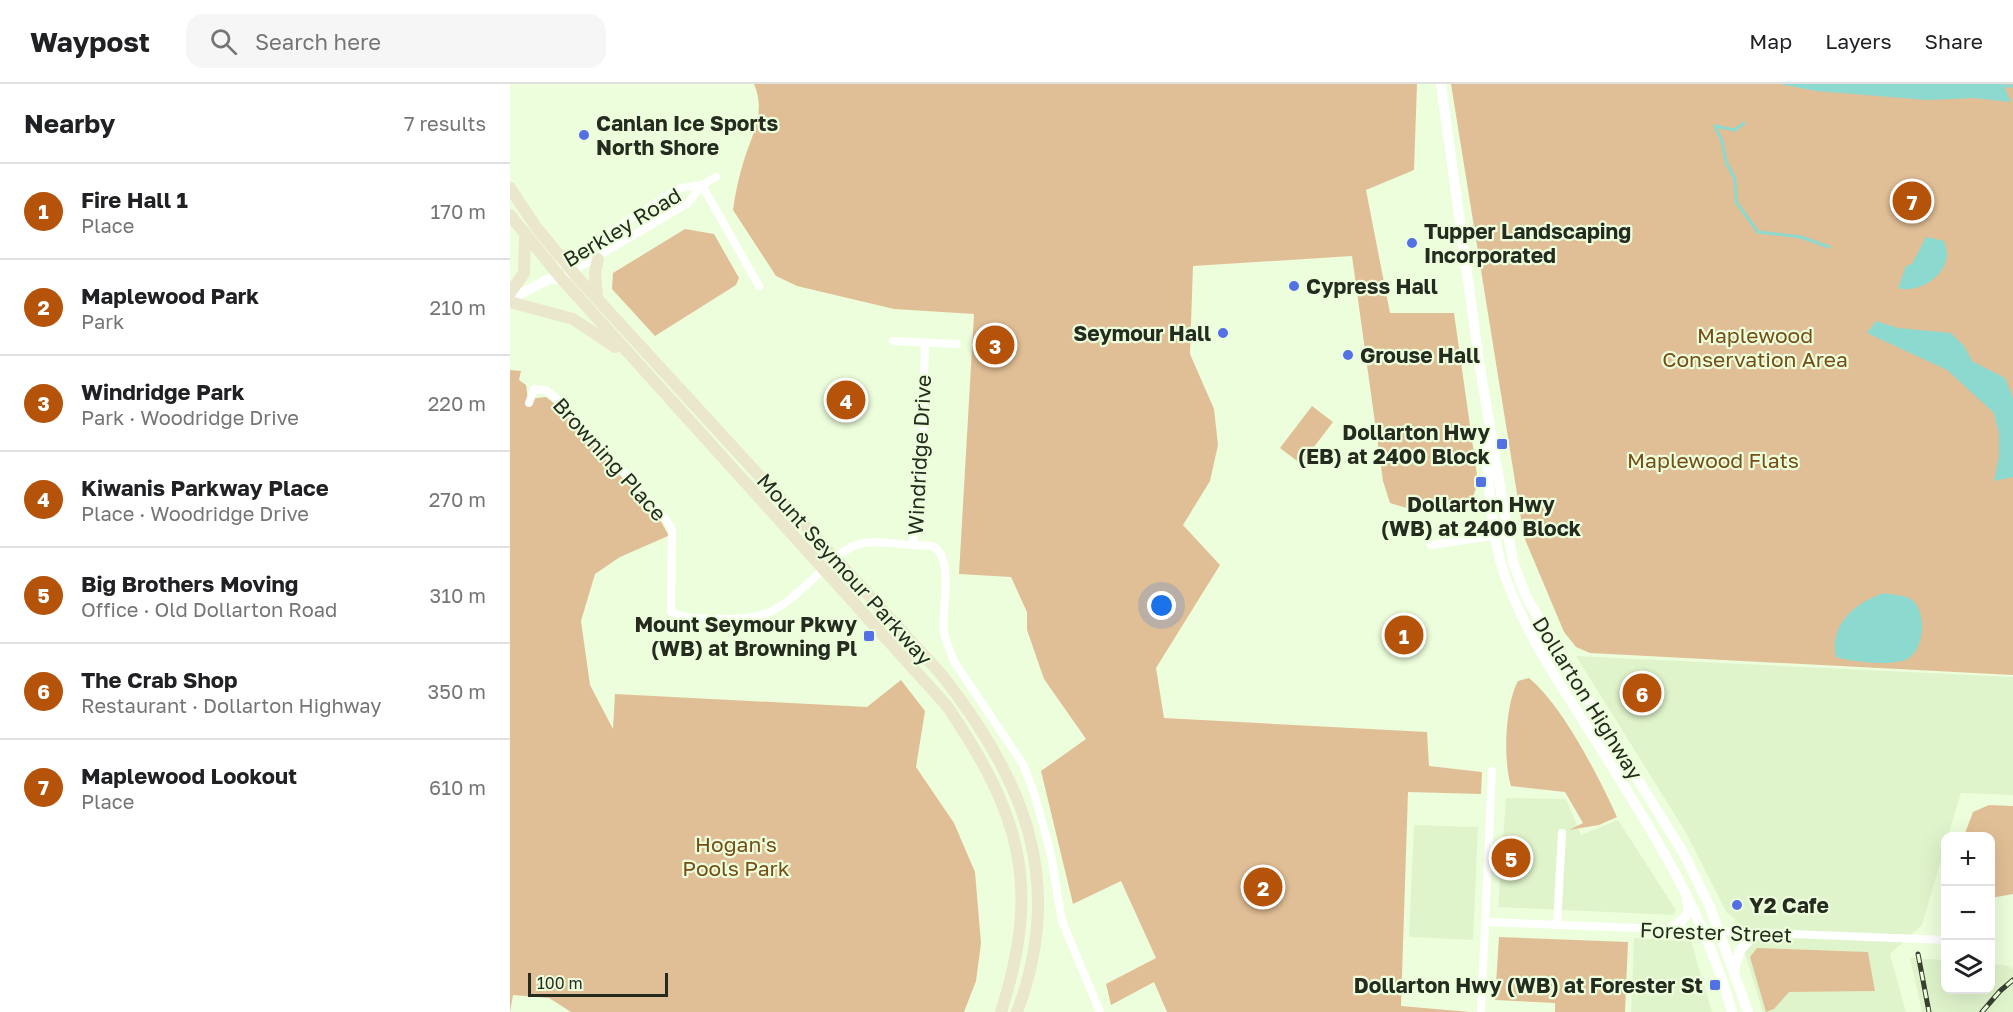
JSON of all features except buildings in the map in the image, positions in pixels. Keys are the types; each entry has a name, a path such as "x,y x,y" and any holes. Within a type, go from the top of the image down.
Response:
{"main road":[{"name":"Mount Seymour Parkway","path":"510,188 536,227 569,266 941,674 972,713 997,752 1017,794 1034,848 1038,893 1036,944 1017,1012"},
{"name":"Mount Seymour Parkway","path":"510,215 554,275 825,568 947,706 977,751 998,790 1011,827 1021,887 1018,949 1001,1012"},
{"path":"510,293 524,273 525,237"},
{"path":"597,297 595,273 598,259"},
{"path":"510,300 573,319 635,362"}],"street":[{"name":"Dollarton Highway","path":"1441,84 1480,368 1490,499 1501,535 1526,596 1684,854 1720,932 1748,1012"},
{"name":"Berkley Road","path":"510,300 569,266 680,188 702,185 716,177"},
{"name":"Berkley Road","path":"569,266 598,259 688,203 702,185"},
{"path":"702,185 759,286"},
{"path":"893,341 957,345"},
{"name":"Windridge Drive","path":"925,343 922,459 917,482 913,545 933,546 943,556 945,568 943,619 949,648 955,663 1023,764 1045,830 1062,921 1100,1012"},
{"name":"Browning Place","path":"528,403 534,388 546,390 558,400 667,521 672,530 671,612 690,618 753,618 782,607 835,558 856,545 913,545"},
{"name":"Dollarton Highway","path":"1501,535 1504,571 1523,620 1686,890 1704,931 1732,1012"},
{"path":"1431,545 1501,535"},
{"path":"1482,1012 1492,771"},
{"path":"1557,925 1562,833"},
{"path":"1668,930 1680,924 1689,910 1686,890"},
{"name":"Forester Street","path":"1487,922 1941,940"},
{"path":"1734,969 1740,950 1755,934"}],"shaded area":[{"path":"1576,656 2013,677 2013,795 1961,793 1949,832 1941,832 1941,860 1922,925 1890,954 1906,1012 1763,1012 1734,918 1727,913 1685,831"},
{"path":"1506,798 1566,799 1581,835 1618,820 1676,910 1673,915 1498,907"},
{"path":"1414,825 1478,827 1473,940 1409,937"},
{"path":"1634,938 1691,941 1712,1012 1631,1012"},
{"path":"1910,958 1941,960 1941,994 1995,994 1995,964 2005,965 2013,969 2013,1012 1922,1012"}],"green space":[{"path":"754,84 1417,84 1414,170 1366,190 1390,313 1454,313 1478,482 1473,497 1410,509 1390,503 1383,481 1352,256 1193,266 1190,354 1214,409 1218,445 1210,481 1183,525 1220,565 1156,668 1164,718 1427,732 1429,766 1482,772 1481,794 1408,792 1401,1006 1470,1012 1167,1012 1154,982 1111,1005 1106,984 1156,958 1121,881 1073,904 1041,771 1086,739 1044,679 1027,630 1027,612 1011,577 959,574 974,314 894,309 797,286 776,276 733,210 740,173 757,122 759,104"},
{"name":"Maplewood Flats","path":"1451,84 2013,84 2013,675 1590,653 1576,647 1564,632 1524,537"},
{"path":"685,229 714,234 739,278 736,285 655,336 612,289 613,273"},
{"name":"Hogan's Pools Park","path":"510,370 521,371 519,380 526,385 528,399 546,397 560,408 659,518 668,534 668,536 620,557 595,574 581,621 590,685 613,729 615,694 867,707 901,680 925,711 916,767 954,823 975,872 981,943 976,981 964,1012 571,1012 549,998 513,995 510,1012"},
{"path":"1312,406 1333,422 1301,464 1280,448"},
{"path":"1529,678 1542,690 1567,723 1617,817 1599,825 1569,830 1583,823 1565,792 1511,786 1506,748 1510,704 1518,681"},
{"path":"1989,805 2013,806 2013,894 1995,897 1995,832 1966,832 1973,812"},
{"path":"1499,937 1628,942 1625,1012 1555,1012 1555,1003 1495,1000"},
{"path":"1757,948 1868,952 1875,991 1789,992 1774,1009 1766,1012 1750,957"}],"water":[{"path":"1779,84 2003,84 2011,102 1974,98 1927,100 1816,91"},
{"path":"1926,237 1944,241 1947,255 1942,270 1922,286 1898,288 1906,266 1912,264"},
{"path":"1876,321 1898,328 1951,333 1964,346 1972,361 2005,378 2013,398 2013,477 1994,481 1999,457 1999,434 1994,413 1947,370 1867,333"},
{"path":"1884,593 1911,599 1920,612 1921,638 1914,653 1902,661 1884,663 1852,661 1836,657 1837,634 1847,616 1864,602"}],"waterway":[{"path":"2002,86 2013,86"},
{"path":"1744,123 1735,130 1715,126 1722,141 1726,162 1735,179 1736,202 1758,232 1801,237 1829,247"}],"railway":[{"path":"1918,954 1929,1012"},
{"path":"1982,1012 2013,980"}],"place":[{"name":"Canlan Ice Sports North Shore","path":"584,135"},
{"name":"Maplewood Lookout","path":"1912,201"},
{"name":"Tupper Landscaping Incorporated","path":"1412,243"},
{"name":"Cypress Hall","path":"1294,286"},
{"name":"Seymour Hall","path":"1223,333"},
{"name":"Windridge Park","path":"995,345"},
{"name":"Grouse Hall","path":"1348,355"},
{"name":"Kiwanis Parkway Place","path":"846,400"},
{"name":"Dollarton Hwy (EB) at 2400 Block","path":"1502,444"},
{"name":"Dollarton Hwy (WB) at 2400 Block","path":"1481,482"},
{"name":"Fire Hall 1","path":"1404,635"},
{"name":"Mount Seymour Pkwy (WB) at Browning Pl","path":"869,636"},
{"name":"The Crab Shop","path":"1642,693"},
{"name":"Big Brothers Moving","path":"1511,858"},
{"name":"Maplewood Park","path":"1263,887"},
{"name":"Y2 Cafe","path":"1737,905"},
{"name":"Dollarton Hwy (WB) at Forester St","path":"1715,985"}],"park label":[{"name":"Maplewood Conservation Area","path":"1755,347"}]}
